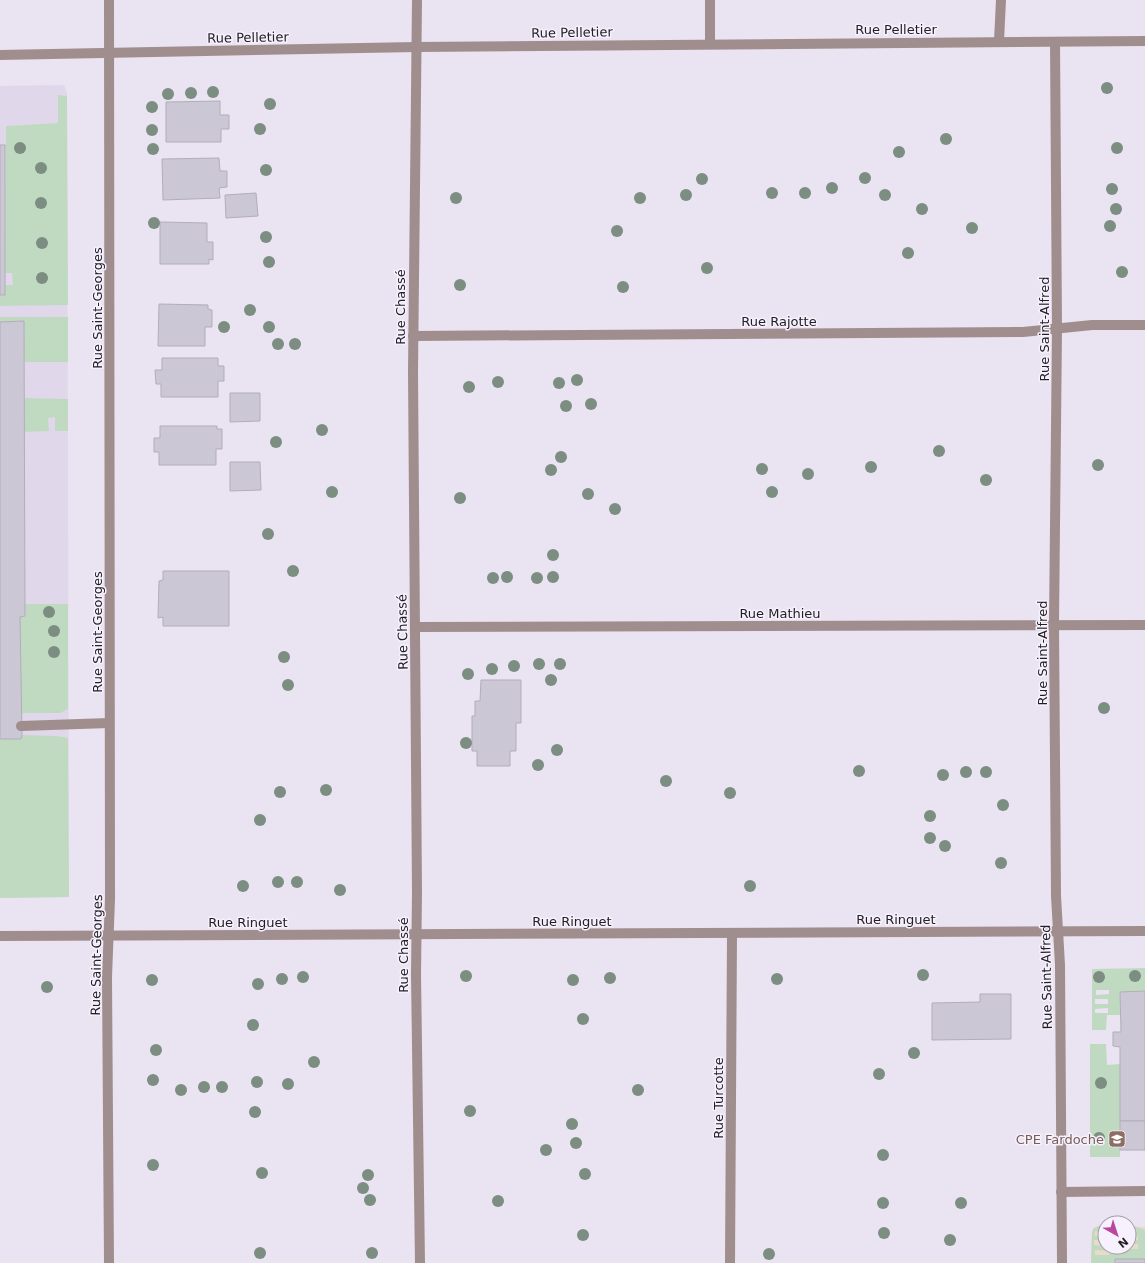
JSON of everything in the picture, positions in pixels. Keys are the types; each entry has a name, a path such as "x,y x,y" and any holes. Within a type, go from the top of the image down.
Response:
{"street":[{"name":"Rue Saint-Georges","path":"109,0 110,723 108,977 110,1263"},
{"name":"Rue Chassé","path":"417,0 413,336 417,893 416,934 420,1263"},
{"path":"710,0 710,44"},
{"path":"999,41 1001,0"},
{"name":"Rue Pelletier","path":"0,55 416,47 999,41 1145,41"},
{"name":"Rue Saint-Alfred","path":"1055,42 1057,328 1054,624 1056,896 1060,966 1062,1263"},
{"name":"Rue Rajotte","path":"413,336 1023,332 1092,325 1145,325"},
{"name":"Rue Mathieu","path":"415,627 1054,624 1145,625"},
{"path":"21,726 110,723"},
{"name":"Rue Ringuet","path":"0,936 1145,931"},
{"name":"Rue Turcotte","path":"730,1263 732,933"},
{"path":"1061,1192 1145,1191"}],"shaded area":[{"path":"64,85 67,93 69,897 0,898 0,86"},
{"path":"1137,1226 1145,1227 1145,1263 1091,1263 1092,1232 1094,1228 1097,1227 1097,1255 1137,1255"}],"green space":[{"path":"58,95 67,96 68,305 0,306 0,295 5,295 5,285 13,285 12,273 5,273 6,126 58,123"},
{"path":"0,317 68,317 68,362 24,362 24,321 0,322"},
{"path":"24,398 68,399 68,431 55,431 55,417 48,418 49,431 24,432"},
{"path":"25,604 68,604 68,709 60,713 21,713 20,617 25,616"},
{"path":"22,735 57,736 68,738 69,897 0,898 0,739 21,739"},
{"path":"1145,968 1145,991 1120,992 1120,1015 1107,1015 1106,1030 1092,1030 1092,969","holes":["1096,990 1109,990 1109,994 1096,995","1095,999 1108,999 1108,1004 1095,1004","1108,1008 1108,1013 1095,1013 1095,1009"]},
{"path":"1090,1044 1106,1044 1107,1065 1120,1064 1120,1157 1090,1157"},
{"path":"1097,1227 1095,1236 1097,1236 1097,1240 1094,1240 1094,1245 1097,1245 1095,1255 1137,1255 1137,1227 1145,1230 1145,1259 1116,1259 1115,1263 1091,1263 1092,1232 1094,1228"}],"building":[{"path":"220,101 220,115 229,115 229,129 221,129 221,142 166,142 166,102"},
{"path":"0,145 5,145 5,295 0,295"},
{"path":"219,158 220,171 227,171 227,187 219,188 220,198 163,200 162,159"},
{"path":"256,193 258,216 226,218 225,195"},
{"path":"160,222 207,223 207,242 213,242 213,260 209,259 209,264 160,264"},
{"path":"159,304 208,305 208,309 212,310 212,327 205,327 205,346 158,346"},
{"path":"24,321 25,616 20,617 22,735 21,739 0,739 0,322"},
{"path":"162,358 218,358 218,366 224,366 224,381 218,381 218,397 161,397 161,384 156,384 155,370 162,370"},
{"path":"230,393 260,393 260,421 230,422"},
{"path":"160,426 217,426 217,429 222,429 222,449 216,449 216,465 159,465 159,452 154,452 154,438 160,438"},
{"path":"230,462 260,462 261,490 230,491"},
{"path":"163,571 229,571 229,626 163,626 163,617 158,618 159,581 163,580"},
{"path":"481,680 521,680 521,723 516,723 516,751 510,751 510,766 477,766 477,751 472,751 472,716 475,716 475,701 480,701"},
{"path":"1145,991 1145,1121 1120,1121 1120,1047 1113,1046 1113,1032 1121,1032 1120,992"},
{"path":"980,994 1011,994 1011,1039 932,1040 932,1003 980,1002"},
{"path":"1120,1121 1145,1121 1145,1150 1120,1150"},
{"path":"1115,1259 1145,1259 1145,1263 1115,1263"}],"place":[{"name":"CPE Fardoche","path":"1117,1139"}]}
